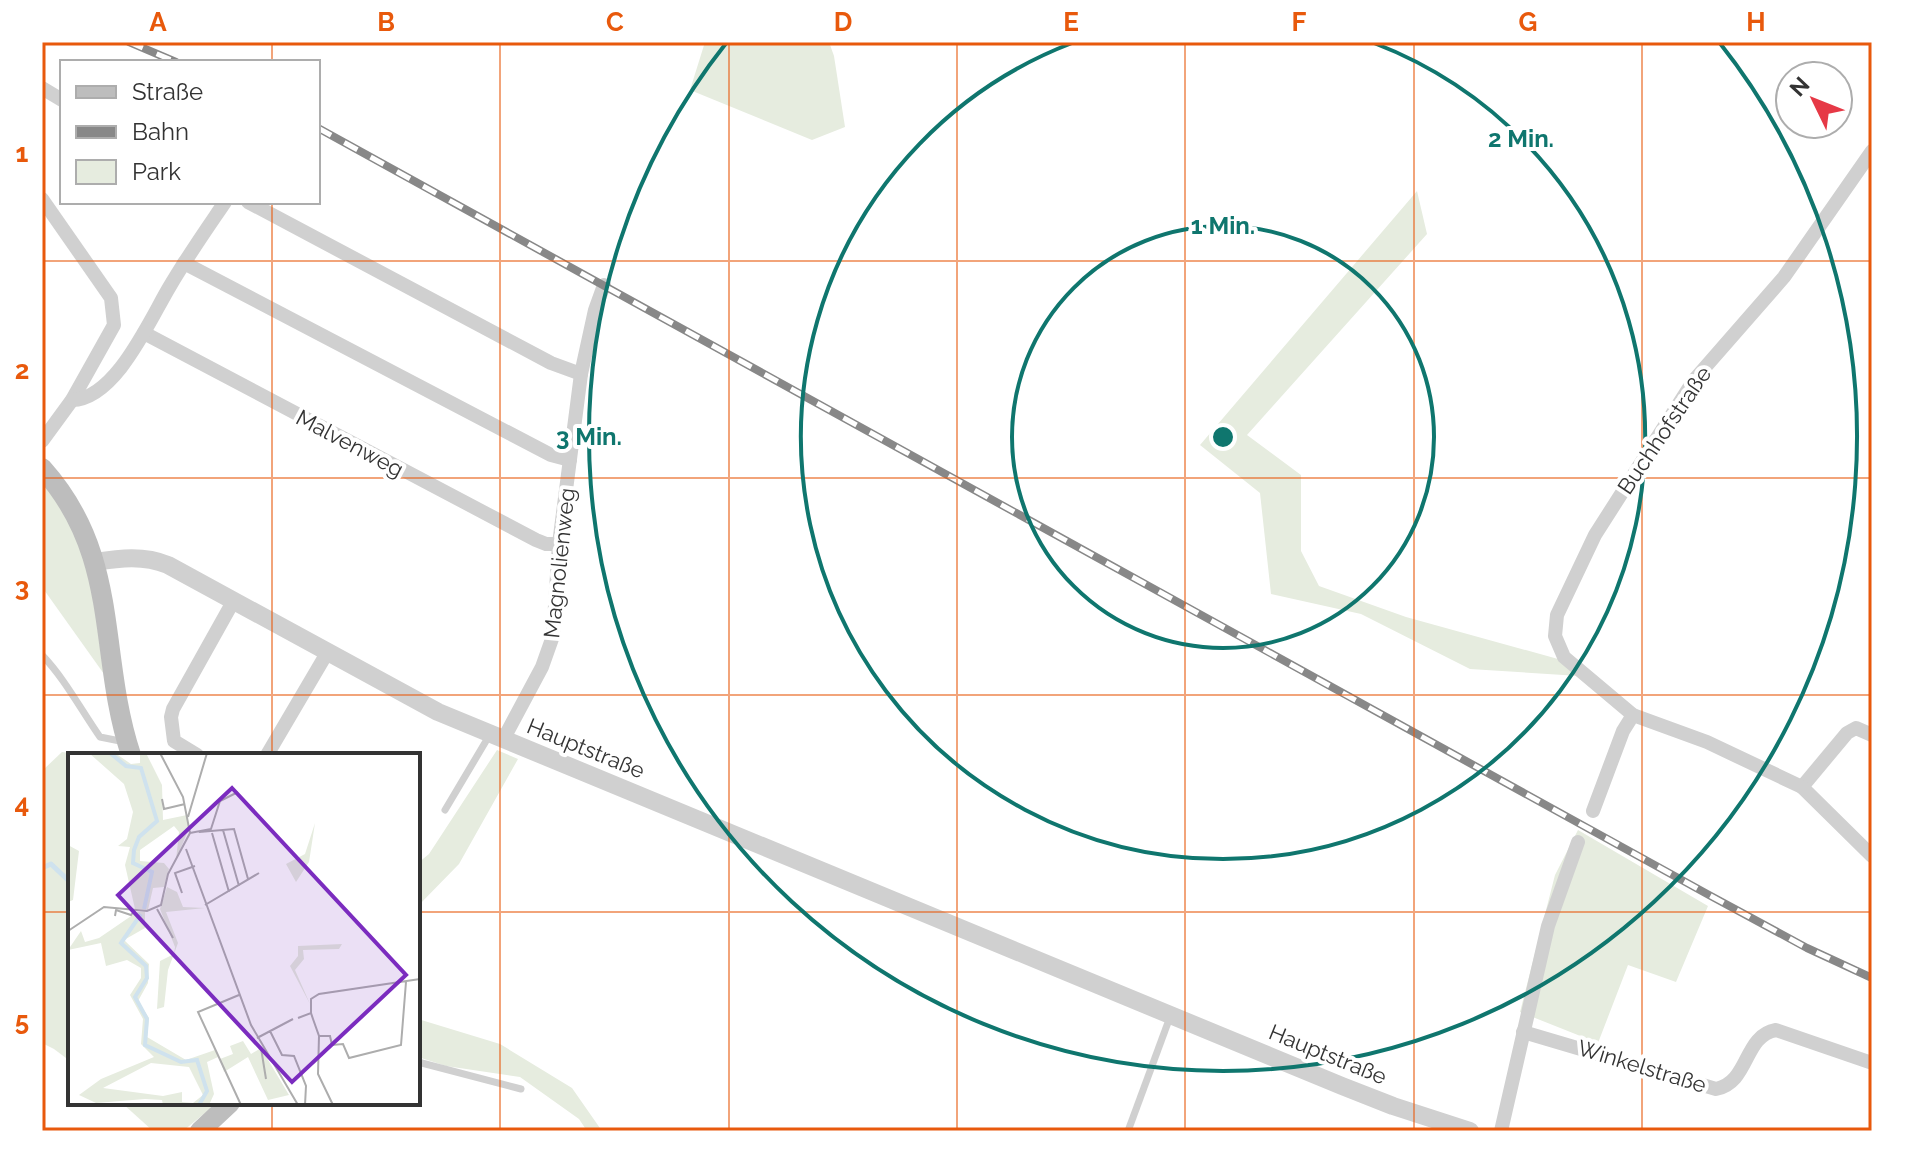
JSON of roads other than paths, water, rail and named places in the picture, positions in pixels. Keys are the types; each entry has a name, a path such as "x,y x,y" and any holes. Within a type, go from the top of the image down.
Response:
{"main road":[{"path":"42,468 77,516 95,562 129,749"},
{"path":"204,1127 228,1105"}],"street":[{"path":"42,88 60,99"},
{"name":"Buchhofstraße","path":"1872,151 1784,277 1684,394 1595,535 1557,615 1555,636 1564,657 1633,715 1707,742 1802,787 1872,856"},
{"path":"42,199 100,279 114,310 114,325 109,338 72,400 42,441"},
{"path":"72,400 88,396 113,375 144,333 184,263 224,204"},
{"path":"252,204 551,363 581,374"},
{"path":"184,263 537,448 570,460"},
{"name":"Magnolienweg","path":"496,737 549,653 555,617 559,544 581,374 595,310 604,285"},
{"name":"Malvenweg","path":"144,333 496,520 546,544 559,544"},
{"name":"Hauptstraße","path":"95,562 130,558 158,561 409,698 496,737 1393,1106 1470,1131"},
{"path":"194,753 174,741 173,709 234,600"},
{"path":"268,753 327,653"},
{"path":"1593,811 1623,731 1633,715"},
{"path":"1802,787 1847,733 1856,728 1872,735"},
{"path":"1501,1131 1553,908 1578,842"},
{"name":"Winkelstraße","path":"1523,1032 1716,1089 1730,1084 1759,1037 1766,1031 1776,1030 1872,1063"}],"lane":[{"path":"42,655 64,680 73,699 100,737 129,749"},
{"path":"445,810 496,737"},
{"path":"1128,1131 1171,1015"},
{"path":"420,1063 521,1089"}],"waterway":[{"path":"42,868 51,864 68,880"}],"railway":[{"path":"129,42 171,60"},
{"path":"320,129 1709,895 1807,948 1872,978"}]}
